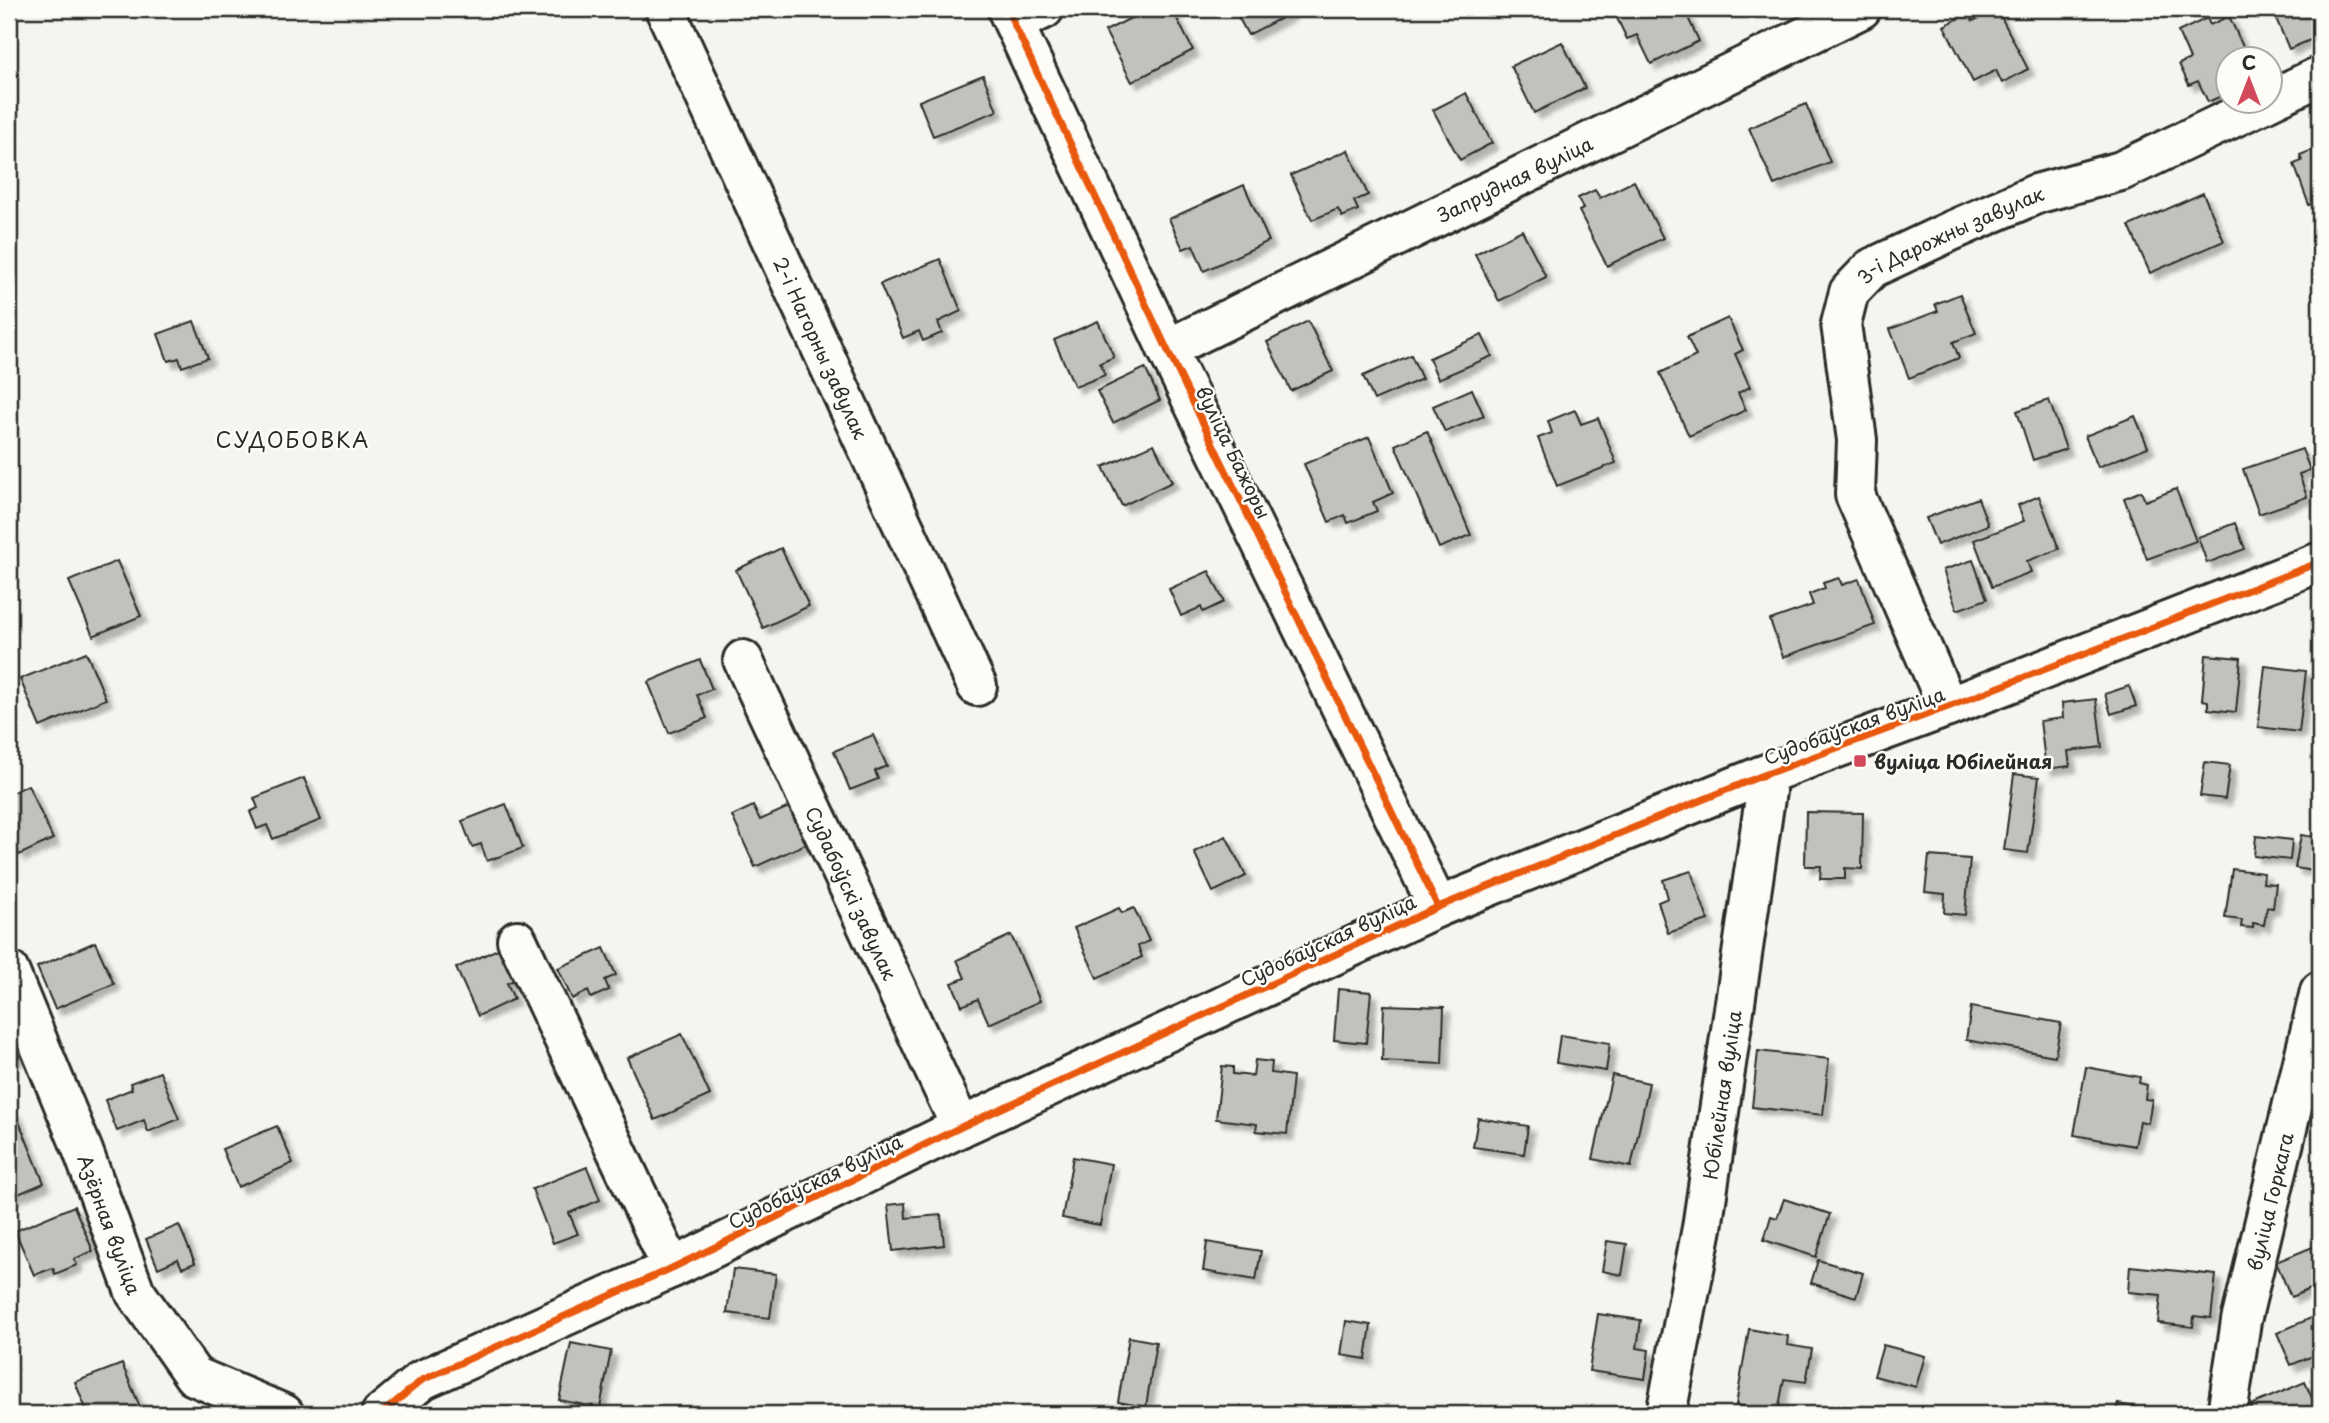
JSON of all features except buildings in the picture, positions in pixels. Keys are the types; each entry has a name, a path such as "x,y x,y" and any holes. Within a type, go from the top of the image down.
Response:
{"street":[{"name":"2-і Нагорны завулак","path":"665,9 976,686"},
{"name":"Запрудная вуліца","path":"1167,349 1861,9"},
{"name":"вуліца Бажоры","path":"1022,14 1167,349 1438,907"},
{"name":"3-і Дарожны завулак","path":"2284,93 2320,76"},
{"name":"3-і Дарожны завулак","path":"1948,707 1855,495 1857,440 1841,324 1849,292 1872,268 1951,231 2036,194 2121,171 2236,116"},
{"name":"Судобаўская вуліца","path":"381,1414 422,1380 672,1268 961,1127 1438,907 1761,776 1948,707 2320,562"},
{"name":"Судабоўскі завулак","path":"743,660 961,1127"},
{"name":"Юбілейная вуліца","path":"1666,1414 1702,1228 1766,791 1761,776"},
{"path":"517,940 672,1268"},
{"name":"Азёрная вуліца","path":"9,971 83,1151 135,1292 194,1377 284,1414"},
{"name":"вуліца Горкага","path":"2227,1414 2241,1321 2320,991"}],"cycle path":[{"path":"1007,9 1167,349 1438,907"},
{"path":"381,1414 422,1380 672,1268 961,1127 1438,907 1761,776 1948,707 2320,562"}],"place":[{"name":"вуліца Юбілейная","path":"1860,761"}],"district":[{"name":"СУДОБОВКА","path":"293,439"}]}
